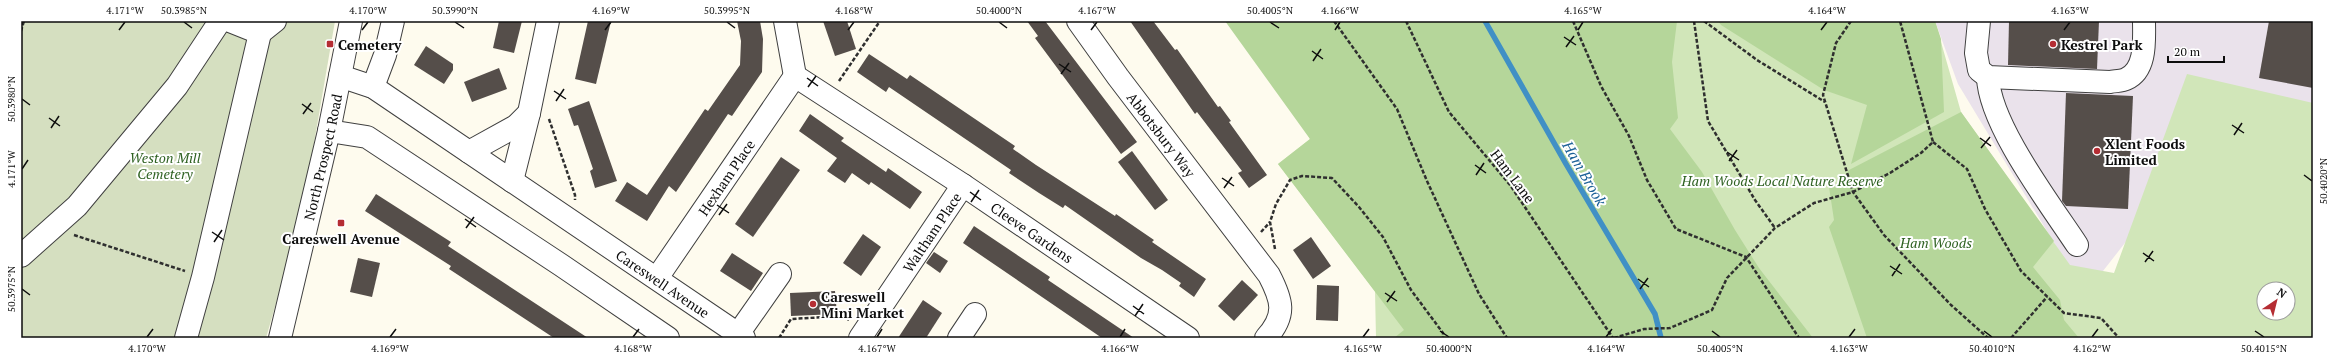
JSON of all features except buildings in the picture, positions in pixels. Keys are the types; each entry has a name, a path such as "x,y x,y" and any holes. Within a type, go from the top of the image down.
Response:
{"street":[{"path":"21,256 77,206 176,86 220,21"},
{"path":"186,338 267,27 230,21"},
{"path":"373,86 385,55 392,21"},
{"path":"512,181 531,104 548,21"},
{"path":"785,21 795,76"},
{"name":"Abbotsbury Way","path":"1078,21 1118,77 1248,245 1265,270"},
{"path":"1978,21 1976,53 1980,70 1988,77 2110,82 2127,79 2139,68 2144,51 2144,21"},
{"name":"North Prospect Road","path":"280,338 329,131 340,76 348,22"},
{"name":"Careswell Avenue","path":"340,76 373,86 741,336"},
{"name":"Cleeve Gardens","path":"795,76 963,186 1188,338"},
{"name":"Hexham Place","path":"656,278 795,76"},
{"path":"1988,77 1988,92 1997,117 2041,191 2077,245"},
{"path":"469,152 516,126 531,104"},
{"path":"329,131 367,137 561,264 668,338"},
{"name":"Waltham Place","path":"862,334 963,186"},
{"path":"1265,270 1279,295 1281,314 1274,329 1266,338"},
{"path":"741,336 780,274"},
{"path":"960,338 974,314"}],"path":[{"path":"21,31 24,21"},
{"path":"836,86 880,21"},
{"path":"1334,21 1397,109 1427,181 1479,294 1507,338"},
{"name":"Ham Lane","path":"1406,21 1449,112 1510,185 1614,338"},
{"path":"1573,21 1601,86 1629,136 1647,180 1676,229 1746,257 1800,338"},
{"path":"1694,21 1708,121 1756,200 1775,228"},
{"path":"1704,21 1758,60 1825,102"},
{"path":"1851,21 1836,43 1822,95 1853,192 1884,236 1951,305 1988,338"},
{"path":"1900,21 1933,142 1967,169 1985,209 2021,271 2064,313 2101,318 2119,338"},
{"path":"531,104 547,114 575,195 574,223"},
{"path":"1614,338 1644,329 1670,328 1712,310 1727,278 1775,228 1814,203 1853,192 1890,173 1921,153 1933,142"},
{"path":"1265,270 1276,254 1270,222 1276,204 1290,180 1302,176 1332,178 1359,207 1382,237 1411,290 1443,333 1443,338"},
{"path":"52,228 203,277"},
{"path":"2011,338 2047,297"},
{"path":"778,338 791,320 843,316 862,334"}],"shaded area":[{"path":"1935,21 2313,21 2313,153 2139,225 2085,294 1958,84"}],"green space":[{"name":"Weston Mill Cemetery","path":"21,21 335,21 302,213 266,338 21,338"},
{"path":"1225,21 1677,21 1672,62 1678,118 1670,129 1702,172 1735,230 1759,268 1813,338 1394,338 1404,330 1278,164 1310,139"},
{"name":"Ham Woods Local Nature Reserve","path":"1251,21 1935,21 1961,112 2070,265 2114,273 2187,74 2313,103 2313,338 1376,338 1375,291 1278,164 1310,139"},
{"path":"1718,21 1935,21 1941,39 1944,112 1851,164 1867,105 1824,90 1721,25"},
{"name":"Ham Woods","path":"1961,112 2054,241 2033,267 2060,300 2064,320 2079,338 1867,338 1829,227 1834,220 1829,187 1835,185 1849,170"}],"waterway":[{"name":"Ham Brook","path":"1485,21 1566,164 1655,314 1661,338"}],"place":[{"name":"Cemetery","path":"330,44"},
{"name":"Kestrel Park","path":"2053,44"},
{"name":"Xlent Foods Limited","path":"2097,151"},
{"name":"Careswell Avenue","path":"341,223"},
{"name":"Careswell Mini Market","path":"813,304"}]}
